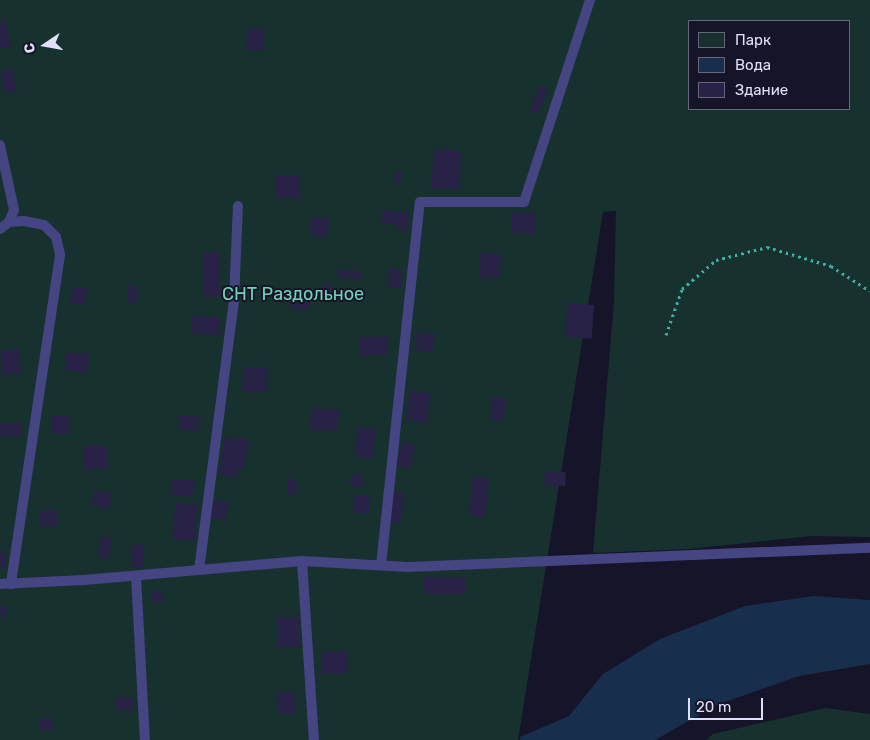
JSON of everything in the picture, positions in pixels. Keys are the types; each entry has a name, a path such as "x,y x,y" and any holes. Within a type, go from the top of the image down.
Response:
{"lane":[{"path":"381,565 420,202 524,202 590,0"},
{"path":"0,145 14,210 8,222 0,229"},
{"path":"199,570 234,300 238,206"},
{"path":"8,222 24,220 44,225 56,237 60,255 12,584"},
{"path":"0,584 136,576 302,561 381,565 713,557 870,548"},
{"path":"302,561 314,740"},
{"path":"136,576 145,740"}],"path":[{"path":"666,335 682,289 716,260 767,247 831,266 870,291"}],"green space":[{"name":"СНТ Раздольное","path":"0,0 870,0 870,537 811,536 690,549 593,553 614,302 616,211 603,212 518,740 0,740"},
{"path":"825,708 870,714 870,740 706,740 713,734"}],"water":[{"path":"814,596 870,600 870,664 799,676 719,704 655,740 520,740 520,737 569,716 603,674 660,639 745,606"}],"building":[{"path":"6,21 11,47 0,49 0,22"},
{"path":"247,28 265,29 264,51 246,50"},
{"path":"12,69 16,91 4,93 0,71"},
{"path":"539,85 548,89 538,114 530,111"},
{"path":"434,149 462,151 459,190 431,188"},
{"path":"393,172 401,172 401,182 393,182"},
{"path":"276,175 300,175 300,198 276,198"},
{"path":"383,210 409,213 408,230 397,230 398,225 381,223"},
{"path":"512,212 536,213 535,234 511,233"},
{"path":"311,217 329,218 328,236 310,235"},
{"path":"203,252 220,252 220,297 203,297"},
{"path":"480,253 501,254 500,278 479,277"},
{"path":"389,268 402,269 401,288 388,287"},
{"path":"338,269 361,271 360,279 337,277"},
{"path":"325,283 332,284 331,296 323,296"},
{"path":"127,286 138,286 138,302 127,302"},
{"path":"71,288 87,289 86,305 70,304"},
{"path":"291,295 310,298 308,311 289,308"},
{"path":"567,303 594,305 592,339 565,337"},
{"path":"192,316 220,317 219,335 191,334"},
{"path":"417,332 435,335 432,353 414,350"},
{"path":"387,336 388,354 360,355 359,337"},
{"path":"19,349 21,373 2,375 0,351"},
{"path":"66,353 89,354 88,372 65,371"},
{"path":"243,367 267,368 266,392 242,391"},
{"path":"410,391 431,394 427,423 406,420"},
{"path":"493,397 507,399 504,421 490,419"},
{"path":"311,408 339,410 337,431 310,429"},
{"path":"52,416 69,416 69,434 52,434"},
{"path":"179,416 199,417 198,430 178,429"},
{"path":"0,423 22,423 22,437 0,437"},
{"path":"358,427 376,429 373,459 355,457"},
{"path":"225,436 249,440 243,470 238,468 236,478 219,475"},
{"path":"402,442 416,445 411,468 397,465"},
{"path":"84,446 107,446 107,469 84,469"},
{"path":"545,471 566,472 565,486 544,485"},
{"path":"353,474 360,474 364,481 360,487 353,487 349,481"},
{"path":"473,476 490,478 485,517 468,515"},
{"path":"288,478 297,479 295,494 286,493"},
{"path":"172,479 195,481 194,497 171,495"},
{"path":"94,490 111,492 109,508 92,506"},
{"path":"392,491 405,493 400,524 387,522"},
{"path":"354,495 370,496 369,514 353,513"},
{"path":"213,500 228,502 225,520 210,518"},
{"path":"175,503 197,504 195,540 173,539"},
{"path":"39,510 57,510 57,526 39,526"},
{"path":"101,536 112,538 108,559 97,557"},
{"path":"132,545 143,545 143,568 132,568"},
{"path":"0,552 4,552 6,568 0,568"},
{"path":"424,577 465,577 465,594 424,594"},
{"path":"162,590 163,602 151,602 151,591"},
{"path":"0,606 8,606 8,616 0,616"},
{"path":"277,617 299,617 299,647 277,647"},
{"path":"347,651 348,673 322,674 321,652"},
{"path":"294,691 295,713 278,714 277,692"},
{"path":"116,697 133,697 133,710 116,710"},
{"path":"40,718 54,718 54,730 40,730"}]}
